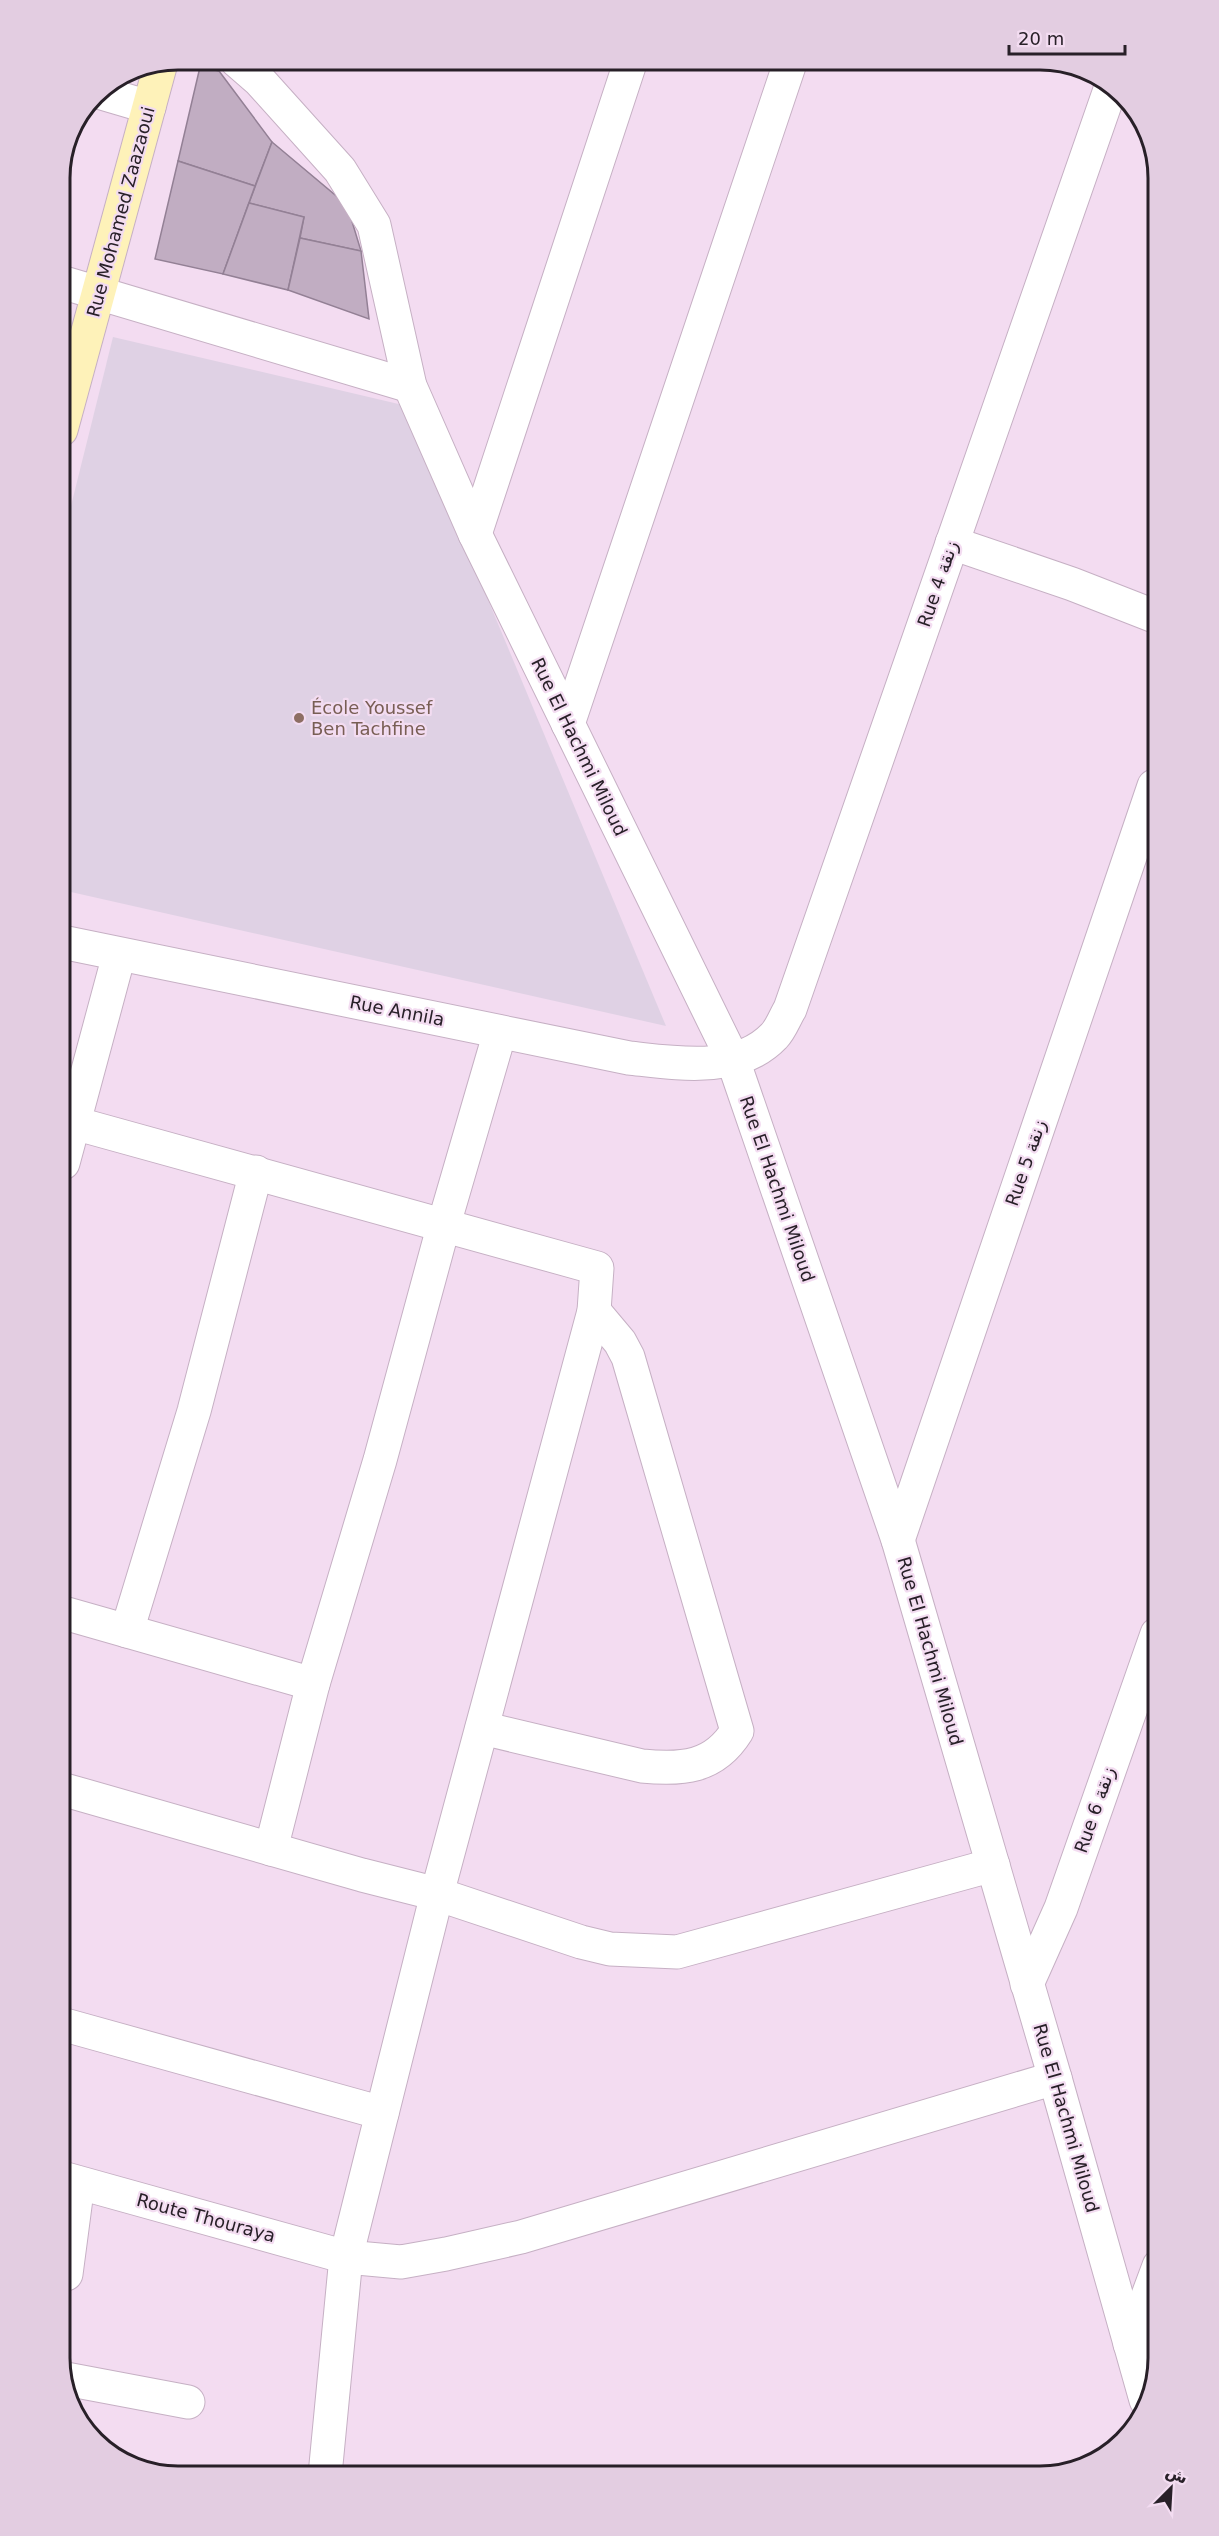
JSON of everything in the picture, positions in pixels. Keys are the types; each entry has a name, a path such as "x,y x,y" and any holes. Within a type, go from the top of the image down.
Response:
{"main road":[{"name":"Rue Mohamed Zaazaoui","path":"71,394 158,73"}],"street":[{"name":"Rue El Hachmi Miloud","path":"249,71 340,170 370,217 384,260 411,386 475,534 733,1060 898,1540 1143,2391"},
{"path":"475,534 627,71"},
{"path":"568,724 787,71"},
{"name":"Rue 4 زنقة","path":"733,1060 763,1047 776,1034 790,1008 1108,95"},
{"path":"110,96 149,107"},
{"path":"71,285 411,386"},
{"path":"952,543 1072,584 1148,614"},
{"name":"Rue 5 زنقة","path":"898,1540 1148,804"},
{"name":"Rue Annila","path":"71,944 629,1058 687,1064 733,1060"},
{"path":"71,1136 119,955"},
{"path":"271,1849 313,1684 383,1448 444,1224 500,1032"},
{"path":"74,1123 597,1268 594,1311 436,1893 346,2257 326,2465"},
{"path":"127,1631 194,1411 256,1172"},
{"path":"482,1728 642,1766 666,1768 688,1766 711,1758 723,1750 737,1731 628,1358 620,1342 594,1311"},
{"path":"70,1615 313,1684"},
{"name":"Rue 6 زنقة","path":"1027,1984 1061,1908 1148,1660"},
{"path":"70,1792 436,1893 560,1936 610,1949 677,1952 993,1865"},
{"path":"70,2026 382,2113"},
{"name":"Route Thouraya","path":"72,2181 346,2257 400,2262 510,2239 1055,2078"},
{"path":"70,2211 72,2181"},
{"path":"1130,2344 1148,2296"},
{"path":"73,2380 188,2402"}],"shaded area":[{"name":"École Youssef Ben Tachfine","path":"113,337 407,406 666,1026 71,892 71,506"}],"building":[{"path":"199,71 219,71 272,142 255,186 178,161"},
{"path":"272,142 347,205 361,251 300,238 304,217 249,203"},
{"path":"178,161 255,186 223,274 155,259"},
{"path":"249,203 304,217 288,290 223,274"},
{"path":"300,238 361,251 369,319 288,290"}],"place":[{"name":"École Youssef Ben Tachfine","path":"299,718"}]}
